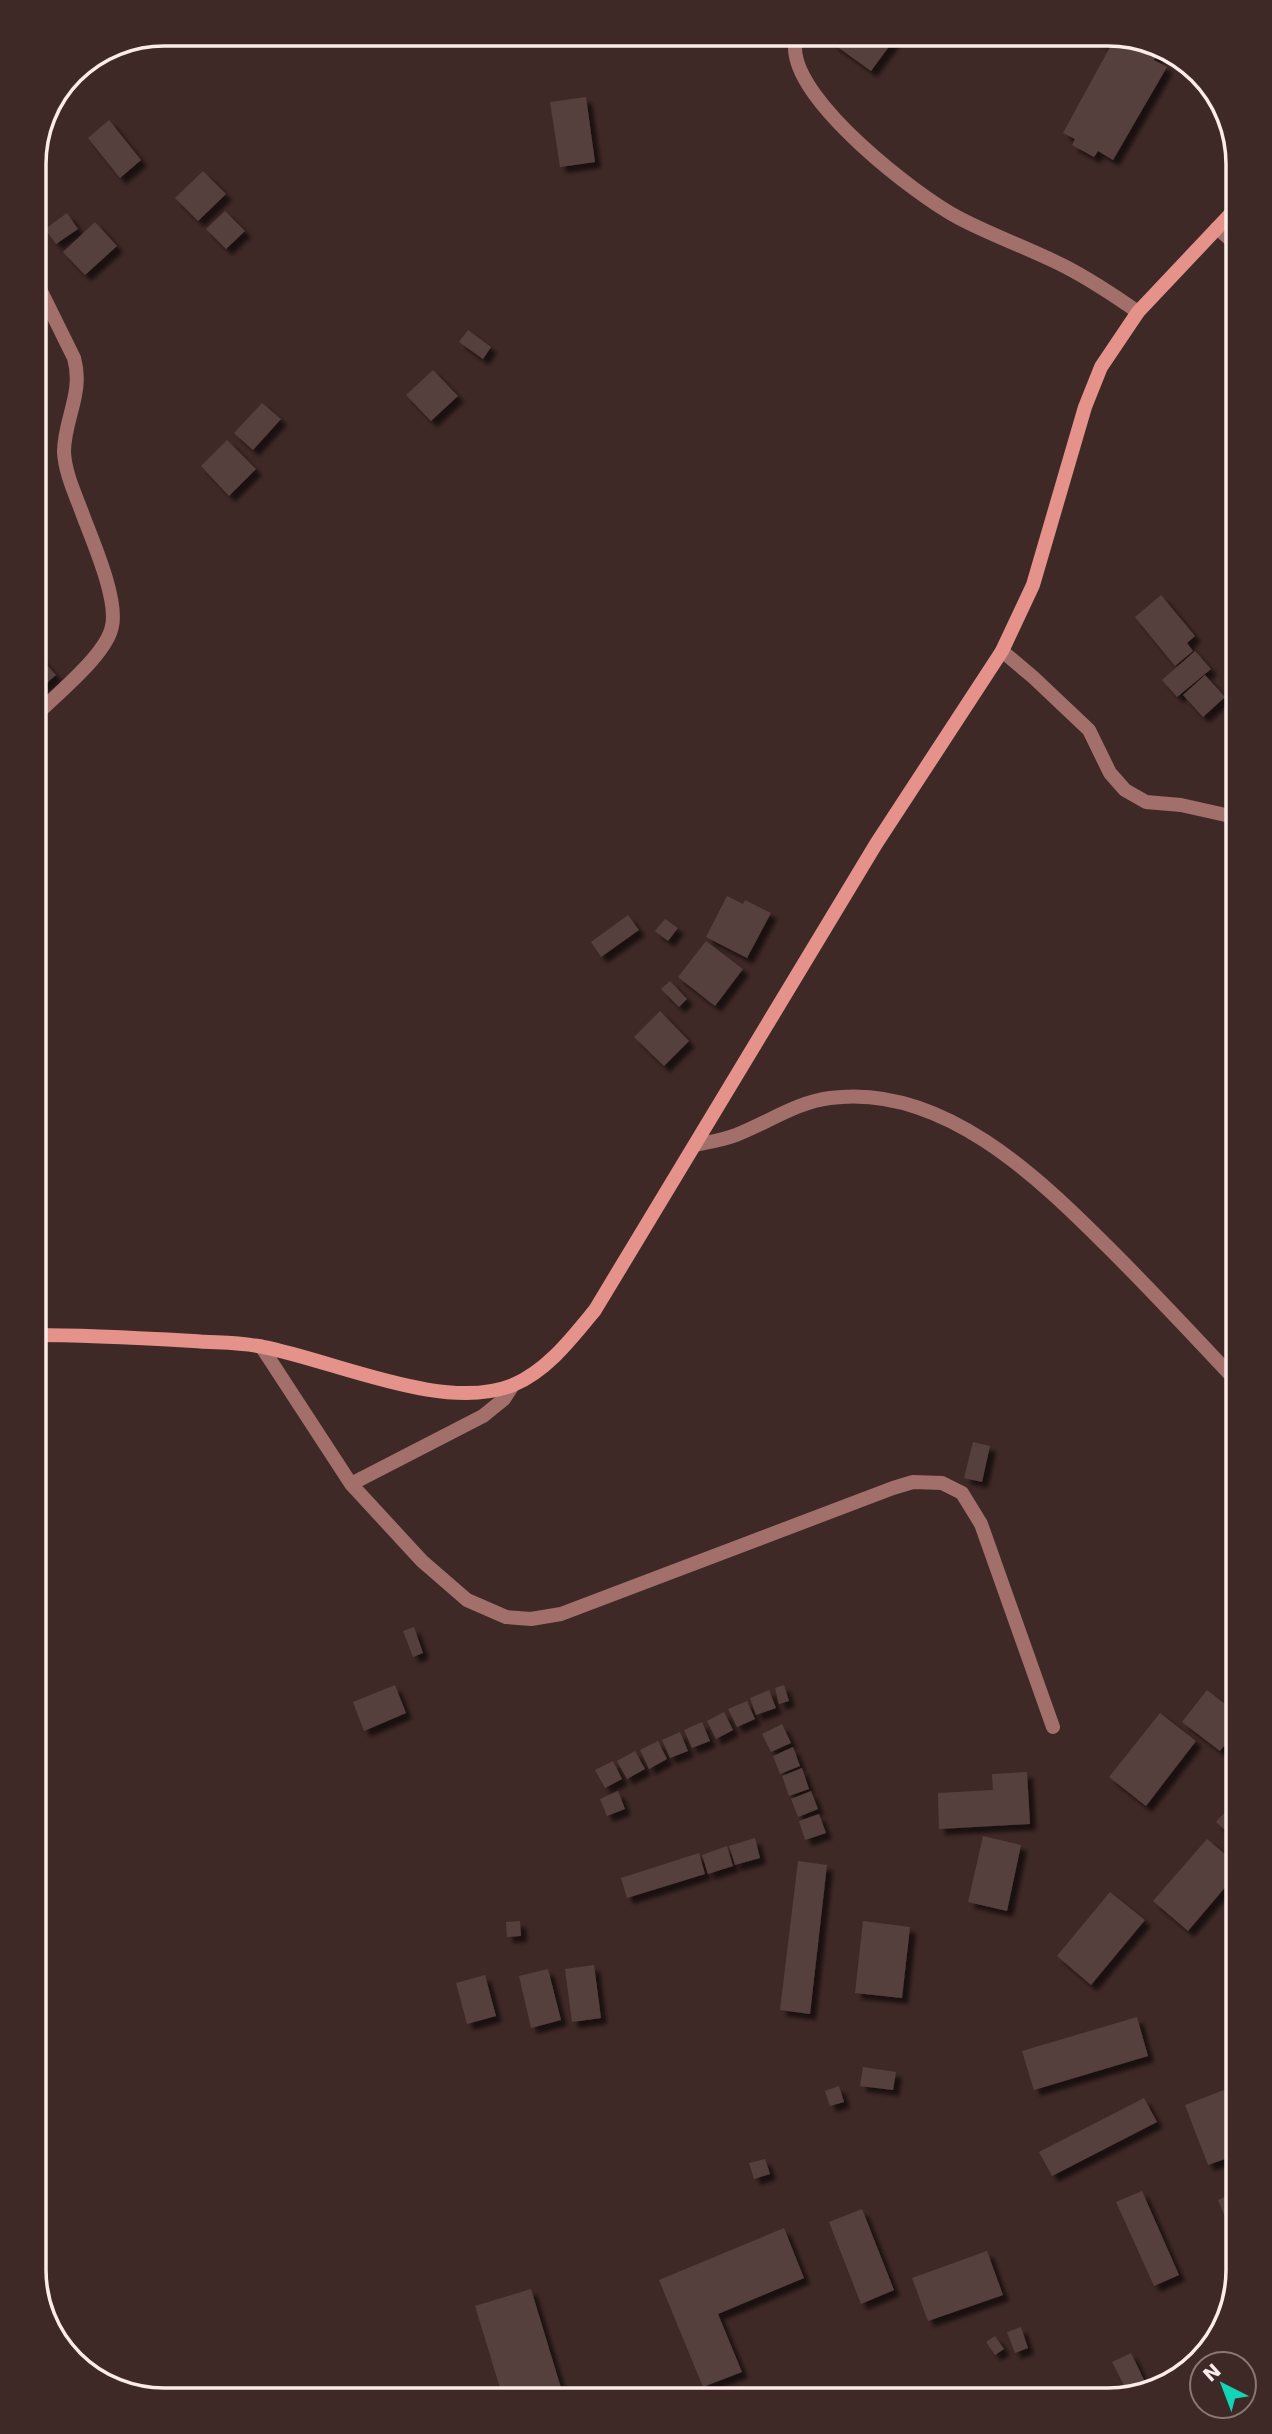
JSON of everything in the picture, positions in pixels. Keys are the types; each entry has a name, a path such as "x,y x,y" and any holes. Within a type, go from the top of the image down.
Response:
{"street":[{"path":"796,46 800,68 812,90 856,142 897,178 958,218 1067,268 1102,287 1138,312"},
{"path":"46,1335 104,1335 261,1346 409,1386 455,1393 490,1391 513,1385 565,1346 595,1310 876,844 1002,651 1033,585 1084,407 1101,366 1138,312 1226,219"},
{"path":"1217,228 1226,236"},
{"path":"46,301 74,358 78,373 78,386 64,452 73,488 97,552 110,597 113,626 102,647 46,705"},
{"path":"1002,651 1089,730 1110,773 1125,790 1146,802 1181,805 1226,815"},
{"path":"695,1145 736,1135 779,1115 828,1098 870,1096 913,1107 966,1129 1020,1165 1070,1209 1226,1370"},
{"path":"261,1346 351,1484 422,1561 467,1600 506,1617 531,1619 561,1614 893,1488 913,1482 942,1483 962,1493 981,1524 1053,1727"},
{"path":"351,1484 482,1416 504,1399 513,1385"}],"building":[{"path":"836,46 889,46 871,71"},
{"path":"1110,47 1146,52 1156,56 1154,60 1167,67 1113,160 1098,151 1094,157 1072,145 1075,139 1063,133"},
{"path":"586,97 595,162 560,167 550,102"},
{"path":"109,120 141,160 120,178 88,138"},
{"path":"203,171 226,194 198,221 175,198"},
{"path":"225,211 245,231 226,249 206,229"},
{"path":"67,213 78,229 56,244 46,228"},
{"path":"95,222 117,246 85,275 63,252"},
{"path":"468,330 491,347 483,359 459,342"},
{"path":"433,370 458,396 431,421 406,395"},
{"path":"262,403 281,419 253,450 234,433"},
{"path":"227,440 256,469 229,496 201,466"},
{"path":"1161,595 1195,636 1187,643 1193,651 1175,666 1135,617"},
{"path":"1195,651 1211,669 1177,697 1162,680"},
{"path":"46,664 56,675 46,684"},
{"path":"1205,675 1225,697 1203,717 1183,695"},
{"path":"727,896 743,904 745,900 771,913 747,958 706,937"},
{"path":"628,915 639,930 601,957 591,942"},
{"path":"665,919 678,928 668,941 655,931"},
{"path":"706,941 743,969 715,1006 678,977"},
{"path":"670,981 687,999 679,1007 661,989"},
{"path":"660,1011 689,1041 664,1066 634,1037"},
{"path":"973,1442 990,1446 982,1482 964,1478"},
{"path":"414,1627 423,1653 413,1657 403,1631"},
{"path":"395,1685 406,1713 364,1731 353,1702"},
{"path":"784,1685 789,1701 779,1704 775,1688"},
{"path":"769,1690 776,1708 756,1715 750,1698"},
{"path":"1207,1690 1226,1705 1226,1743 1220,1751 1182,1722"},
{"path":"747,1701 755,1719 737,1727 728,1709"},
{"path":"724,1712 733,1730 716,1739 707,1721"},
{"path":"1160,1713 1196,1741 1146,1806 1109,1777"},
{"path":"702,1722 710,1741 692,1748 684,1730"},
{"path":"782,1724 791,1743 771,1752 762,1734"},
{"path":"680,1732 688,1751 670,1758 662,1740"},
{"path":"658,1741 667,1759 649,1769 640,1750"},
{"path":"793,1747 800,1766 780,1774 773,1756"},
{"path":"635,1751 645,1769 627,1779 617,1761"},
{"path":"613,1761 622,1779 605,1788 595,1770"},
{"path":"802,1768 809,1789 789,1796 782,1776"},
{"path":"1027,1772 1030,1824 939,1829 938,1793 993,1790 992,1774"},
{"path":"618,1791 625,1809 607,1816 600,1799"},
{"path":"811,1791 818,1809 798,1817 791,1799"},
{"path":"1226,1811 1226,1831 1216,1822"},
{"path":"819,1814 826,1833 805,1840 799,1821"},
{"path":"983,1836 1021,1845 1007,1911 968,1902"},
{"path":"755,1838 760,1858 735,1865 729,1846"},
{"path":"1207,1839 1226,1855 1226,1886 1188,1931 1153,1901"},
{"path":"727,1846 733,1866 708,1874 702,1855"},
{"path":"699,1853 705,1874 627,1898 621,1878"},
{"path":"798,1861 827,1865 810,2014 780,2010"},
{"path":"1110,1892 1145,1920 1091,1985 1057,1956"},
{"path":"520,1921 521,1936 507,1937 506,1922"},
{"path":"863,1921 910,1927 902,1998 855,1993"},
{"path":"594,1965 601,2018 572,2022 565,1969"},
{"path":"548,1969 561,2020 531,2028 519,1976"},
{"path":"485,1975 496,2016 467,2024 456,1983"},
{"path":"1137,2017 1148,2056 1034,2090 1022,2051"},
{"path":"863,2067 896,2072 893,2090 860,2086"},
{"path":"839,2086 844,2102 830,2106 825,2091"},
{"path":"1224,2090 1226,2159 1208,2165 1185,2105"},
{"path":"1144,2098 1157,2122 1052,2176 1039,2152"},
{"path":"765,2159 770,2174 754,2179 749,2163"},
{"path":"1142,2191 1179,2275 1154,2286 1116,2202"},
{"path":"1226,2197 1226,2219 1218,2200"},
{"path":"862,2209 894,2290 861,2304 829,2222"},
{"path":"784,2228 804,2278 718,2314 742,2372 703,2387 659,2280"},
{"path":"987,2251 1003,2295 928,2321 912,2278"},
{"path":"531,2289 561,2388 500,2388 475,2306"},
{"path":"1021,2327 1028,2348 1015,2353 1007,2332"},
{"path":"995,2336 1004,2349 995,2355 986,2342"},
{"path":"1131,2353 1145,2382 1125,2387 1112,2362"}]}
